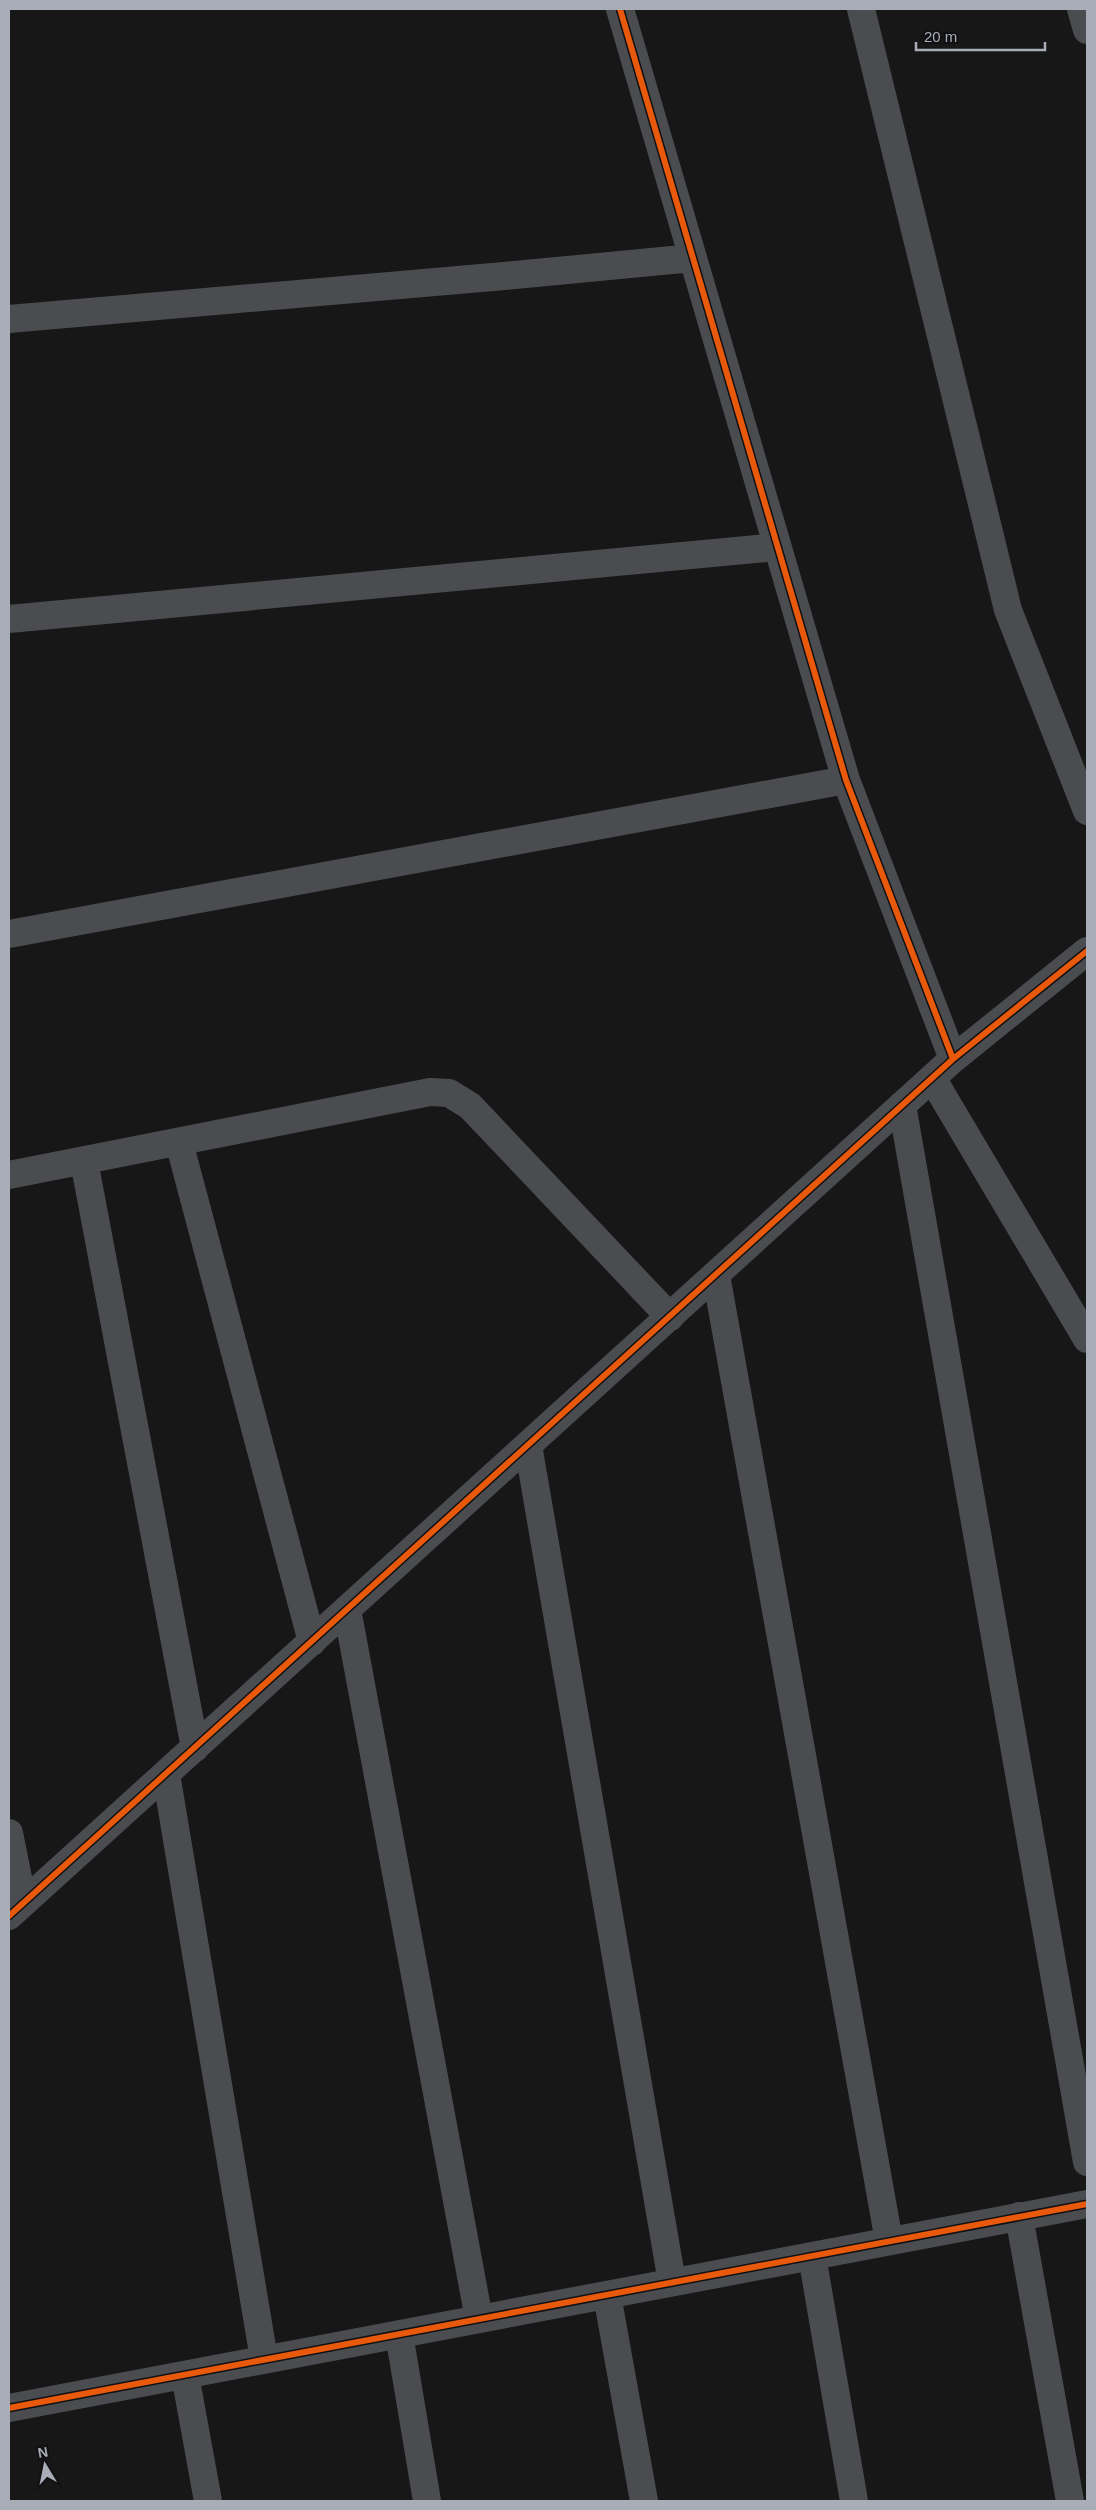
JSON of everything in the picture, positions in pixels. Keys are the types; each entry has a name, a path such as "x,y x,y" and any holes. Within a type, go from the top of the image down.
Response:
{"street":[{"path":"620,9 846,780 953,1059"},
{"path":"861,9 1008,610 1087,811"},
{"path":"1081,9 1087,30"},
{"path":"9,319 693,258"},
{"path":"9,619 778,547"},
{"path":"9,934 846,780"},
{"path":"16,1910 953,1059 1087,952"},
{"path":"932,1078 1087,1339"},
{"path":"9,1176 430,1092 449,1093 470,1106 670,1317"},
{"path":"902,1105 1087,2162"},
{"path":"179,1142 312,1642"},
{"path":"84,1161 195,1748"},
{"path":"716,1275 889,2241"},
{"path":"528,1445 672,2282"},
{"path":"347,1609 479,2319"},
{"path":"166,1774 264,2359"},
{"path":"9,1833 16,1910"},
{"path":"9,2408 1087,2204"},
{"path":"1019,2216 1070,2501"},
{"path":"812,2256 854,2501"},
{"path":"607,2295 644,2501"},
{"path":"399,2334 427,2501"},
{"path":"185,2375 208,2501"}],"cycle path":[{"path":"620,9 846,780 953,1059"},
{"path":"9,1916 953,1059 1087,951"},
{"path":"9,2408 1087,2204"}]}
